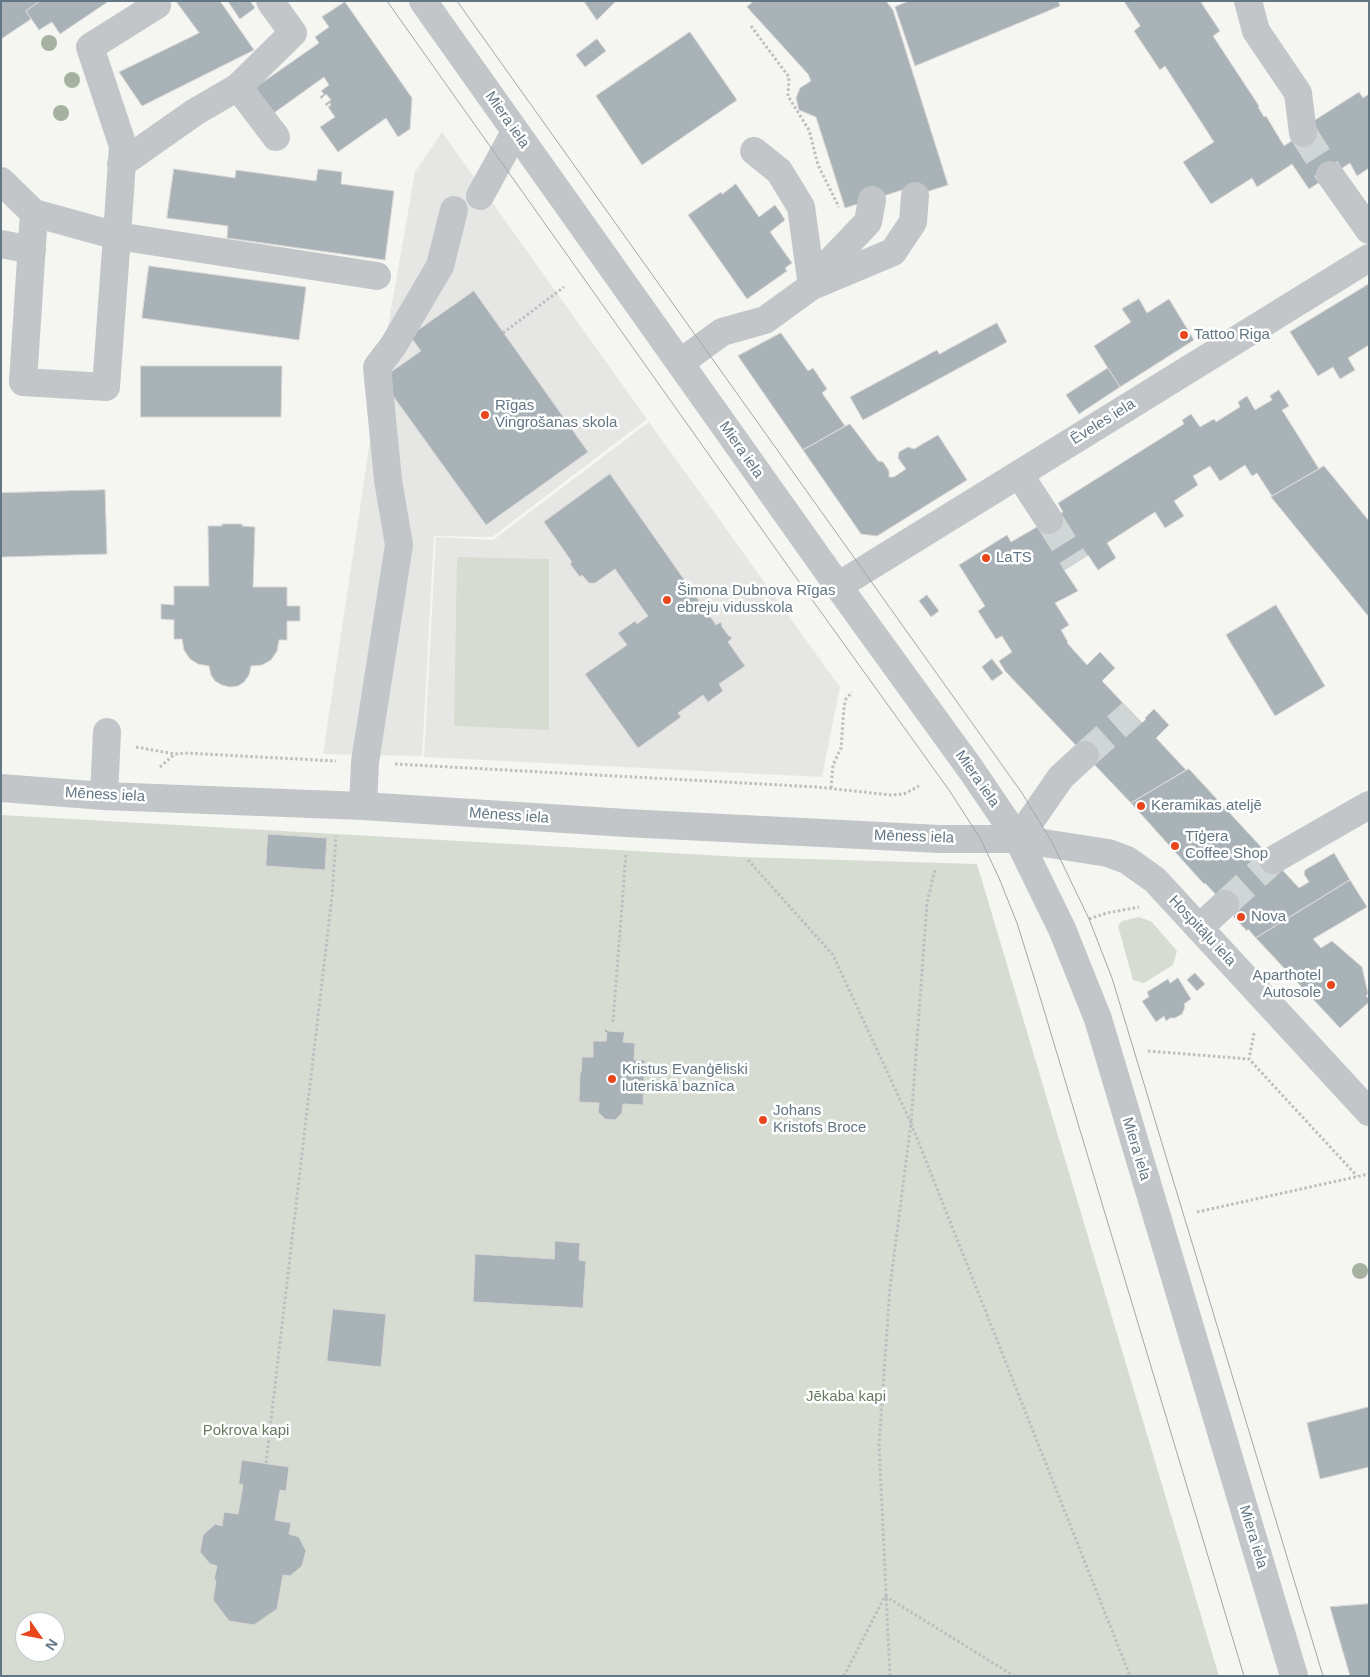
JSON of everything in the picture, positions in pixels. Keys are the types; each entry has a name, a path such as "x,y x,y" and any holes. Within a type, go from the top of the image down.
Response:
{"street":[{"path":"122,164 195,112 238,87 292,33 270,1"},
{"name":"Miera iela","path":"423,1 838,586 972,771 1018,839 1062,929 1098,1019 1294,1676"},
{"path":"1248,1 1256,31 1298,93 1303,134"},
{"path":"34,213 23,382 106,387 123,146 90,48 157,5"},
{"path":"238,87 276,137"},
{"path":"480,196 515,132"},
{"path":"754,151 779,171 801,207 812,286"},
{"path":"1330,175 1369,230"},
{"path":"1,181 34,213 117,236 376,276"},
{"path":"680,363 722,332 765,320 812,286 893,252 913,222 915,196"},
{"path":"812,286 824,268 868,222 872,200"},
{"path":"351,806 365,762 399,545 388,480 377,367 393,346 440,266 454,210"},
{"path":"1,244 32,250"},
{"name":"Ēveles iela","path":"838,586 1369,258"},
{"path":"1019,474 1049,520"},
{"path":"104,796 107,738"},
{"path":"1018,839 1061,777 1085,755"},
{"name":"Mēness iela","path":"1,788 104,796 351,806 626,823 939,839 1018,839"},
{"path":"1273,860 1369,805"},
{"name":"Hospitāļu iela","path":"1018,839 1108,853 1127,860 1155,880 1199,928 1364,1097"},
{"path":"1199,928 1225,904"}],"path":[{"path":"751,26 790,77 788,96 796,105 809,130 818,165 854,237"},
{"path":"503,333 564,287"},
{"path":"831,788 833,765 841,748 844,706 852,692"},
{"path":"107,738 130,745 175,754 365,762 831,788 891,795 904,794 919,786"},
{"path":"156,769 175,754"},
{"path":"266,1463 332,896 336,839 351,806"},
{"path":"613,1022 626,847 626,823"},
{"path":"721,828 833,955 911,1123 1130,1676"},
{"path":"890,1676 879,1445 890,1287 911,1123 927,903 935,867"},
{"path":"1249,1059 1255,1032"},
{"path":"1148,1051 1249,1059 1357,1176"},
{"path":"1197,1212 1369,1174"},
{"path":"844,1676 885,1596"},
{"path":"885,1596 1014,1676"}],"shaded area":[{"name":"Rīgas Vingrošanas skola","path":"442,132 647,419 492,537 434,536 422,756 323,754 382,361 415,172"},
{"name":"Šimona Dubnova Rīgas ebreju vidusskola","path":"649,422 840,687 822,777 424,757 436,537 493,540"}],"green space":[{"path":"457,557 549,559 549,730 454,726"},
{"path":"1,815 741,857 977,864 1219,1676 1,1676"},
{"path":"1139,917 1152,922 1177,951 1173,965 1144,983 1133,980 1118,926 1122,921"}],"building":[{"path":"1,1 40,1 26,11 31,19 1,39"},
{"path":"40,1 109,1 60,34 52,22 39,30 26,11"},
{"path":"176,1 220,1 254,50 142,106 119,72 199,33"},
{"path":"228,1 250,1 255,8 240,19"},
{"path":"584,1 616,1 597,20"},
{"path":"754,1 886,1 893,10 948,185 904,199 902,190 845,208 816,117 799,110 796,98 800,88 811,81 808,74 747,7"},
{"path":"909,1 1058,1 1060,6 915,66 895,7"},
{"path":"1124,1 1200,1 1220,31 1213,36 1284,146 1314,126 1312,122 1359,92 1363,98 1369,94 1369,168 1357,176 1350,163 1309,189 1292,164 1257,187 1252,178 1211,204 1183,162 1214,142 1165,66 1160,70 1134,31 1140,26"},
{"path":"345,2 412,98 410,129 398,137 386,118 338,152 320,127 335,117 328,107 331,105 330,103 326,106 325,104 331,100 326,94 321,99 320,97 324,94 321,91 329,85 324,77 271,115 253,89 319,43 315,37 329,27 322,17"},
{"path":"690,32 737,100 642,165 596,96"},
{"path":"597,39 606,51 585,67 576,55"},
{"path":"174,169 235,178 236,170 316,181 318,169 342,172 341,184 394,191 385,260 227,238 228,226 167,218"},
{"path":"736,184 759,217 775,205 780,212 785,220 770,232 792,263 785,268 787,271 747,299 688,215"},
{"path":"149,266 306,287 299,340 142,318"},
{"path":"1369,284 1369,345 1348,358 1355,370 1340,379 1333,367 1318,376 1290,332"},
{"name":"Rīgas Vingrošanas skola","path":"474,291 588,452 486,525 381,379 421,351 410,336"},
{"path":"1139,299 1147,313 1169,299 1194,340 1120,387 1094,346 1131,322 1122,309"},
{"path":"997,323 1007,342 863,420 850,397 937,350 939,354"},
{"path":"781,333 808,371 813,368 827,389 822,393 845,426 803,450 738,356"},
{"path":"141,366 282,366 281,417 141,417"},
{"path":"1108,368 1120,387 1079,414 1066,395"},
{"path":"1279,390 1289,406 1282,410 1319,469 1272,496 1257,473 1252,476 1245,465 1220,481 1210,466 1193,476 1198,485 1174,501 1184,516 1165,528 1155,512 1107,543 1116,558 1098,570 1088,555 1064,570 1078,591 1055,603 1069,625 1061,630 1067,643 1087,665 1100,652 1115,668 1102,681 1142,723 1154,709 1169,725 1156,738 1186,770 1131,803 1005,671 999,661 1012,652 1002,636 996,639 978,611 985,606 959,565 1007,535 1011,542 1063,512 1058,503 1184,424 1182,420 1191,414 1200,427 1214,419 1216,422 1240,407 1238,402 1247,396 1255,410 1272,400 1270,396"},
{"path":"850,424 878,461 883,462 889,471 889,477 894,477 906,469 898,458 899,452 908,447 914,449 938,435 967,480 877,536 861,534 803,450"},
{"path":"1324,466 1369,521 1369,617 1271,497"},
{"name":"Šimona Dubnova Rīgas ebreju vidusskola","path":"610,474 716,625 721,622 722,627 732,638 728,642 745,666 719,684 723,691 708,702 703,695 678,713 681,717 638,748 585,674 627,645 618,633 635,621 637,624 648,616 615,569 595,583 589,583 582,575 580,577 570,564 572,562 544,522"},
{"path":"105,490 107,554 1,557 1,493"},
{"path":"222,524 242,524 242,526 255,527 253,587 287,587 287,606 300,606 300,621 287,621 287,640 279,640 277,651 271,660 262,665 251,666 249,675 244,682 238,686 230,687 215,681 209,666 198,664 190,659 184,650 182,639 174,639 174,620 161,619 161,604 174,605 174,586 209,586 208,526 222,526"},
{"path":"927,595 939,611 931,617 919,601"},
{"path":"1276,605 1325,686 1275,716 1226,635"},
{"path":"992,659 1003,673 992,681 982,667"},
{"path":"1189,769 1299,888 1309,882 1304,874 1305,870 1334,853 1350,880 1256,938 1233,916 1235,915 1204,884 1131,803"},
{"path":"268,834 327,838 325,870 266,866"},
{"path":"1350,880 1367,907 1313,939 1321,948 1332,941 1362,967 1368,994 1366,996 1369,1002 1340,1028 1256,938"},
{"path":"1195,973 1205,984 1197,991 1187,980"},
{"path":"1178,978 1191,999 1184,1004 1185,1007 1182,1014 1166,1021 1164,1016 1156,1022 1142,1001 1149,997 1147,992 1168,979 1170,983"},
{"name":"Kristus Evanģēliski luteriskā baznīca","path":"606,1029 608,1031 623,1032 625,1030 623,1042 635,1043 634,1060 645,1060 643,1105 623,1104 622,1113 615,1120 605,1119 598,1112 599,1103 579,1102 582,1057 593,1057 593,1041 606,1041 607,1033 604,1031"},
{"path":"555,1241 580,1243 579,1260 586,1261 583,1308 473,1302 475,1254 554,1259"},
{"path":"333,1309 386,1314 381,1367 327,1361"},
{"path":"1369,1407 1369,1467 1320,1479 1307,1423"},
{"path":"242,1460 289,1467 286,1491 280,1490 275,1520 291,1523 289,1534 299,1537 306,1551 302,1566 290,1576 283,1575 277,1609 254,1625 229,1621 213,1600 217,1566 210,1564 200,1552 203,1535 215,1524 222,1526 224,1512 238,1514 243,1485 239,1484"},
{"path":"1369,1604 1369,1676 1350,1676 1330,1607"}],"tunnel":[{"path":"1303,133 1330,175"},
{"path":"1049,520 1076,563"},
{"path":"1085,755 1132,713"},
{"path":"1225,904 1273,860"}],"tram line":[{"path":"387,1 949,790 980,838 1017,923 1244,1676"},
{"path":"457,1 1022,793 1053,844 1089,919 1112,978 1323,1676"}],"place":[{"name":"Tattoo Riga","path":"1184,335"},
{"name":"Rīgas Vingrošanas skola","path":"485,415"},
{"name":"LaTS","path":"986,558"},
{"name":"Šimona Dubnova Rīgas ebreju vidusskola","path":"667,600"},
{"name":"Keramikas ateljē","path":"1141,806"},
{"name":"Tīģera Coffee Shop","path":"1175,846"},
{"name":"Nova","path":"1241,917"},
{"name":"Aparthotel Autosole","path":"1331,985"},
{"name":"Kristus Evanģēliski luteriskā baznīca","path":"612,1079"},
{"name":"Johans Kristofs Broce","path":"763,1120"}],"park label":[{"name":"Jēkaba kapi","path":"846,1397"},
{"name":"Pokrova kapi","path":"246,1431"}]}
